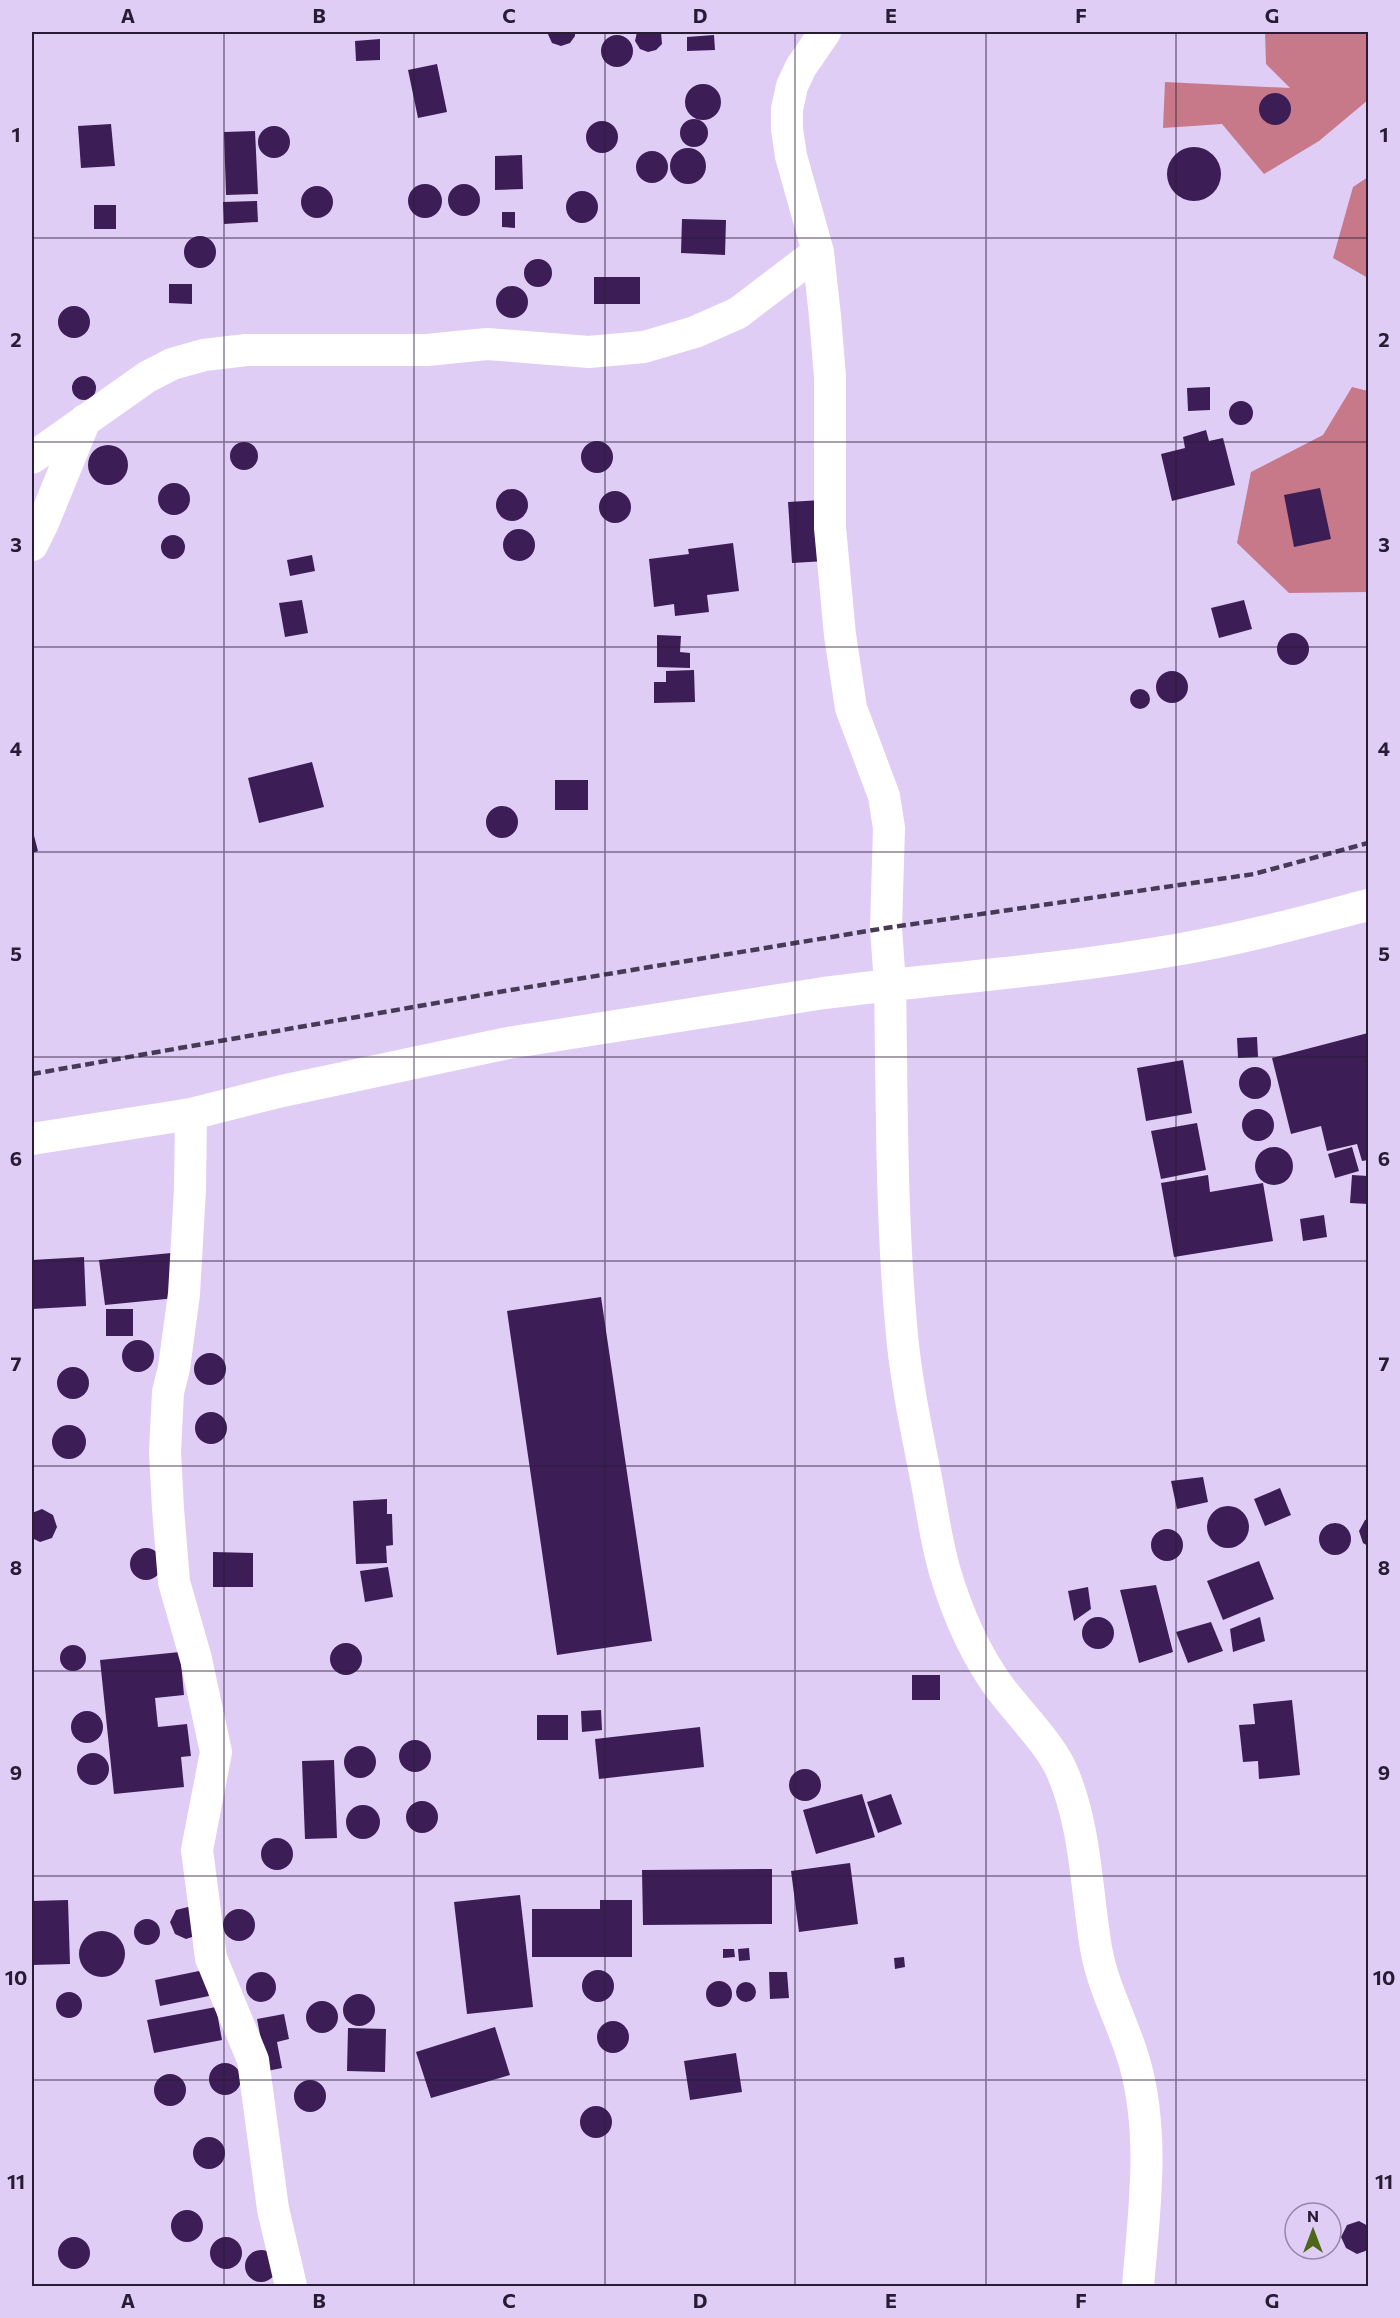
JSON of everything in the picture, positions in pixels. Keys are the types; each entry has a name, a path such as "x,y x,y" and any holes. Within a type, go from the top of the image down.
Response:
{"street":[{"path":"825,32 801,67 792,86 787,109 790,156 818,252 830,377 830,528 833,580 851,708 884,796 889,828 886,928 890,985 893,1190 901,1328 922,1457 944,1567 955,1604 997,1684 1058,1764 1073,1797 1081,1831 1097,1953 1108,1992 1135,2063 1142,2097 1147,2170 1138,2286"},
{"path":"32,458 147,377 172,364 204,355 246,350 427,350 487,344 590,352 644,347 695,332 738,313 818,252"},
{"path":"32,544 43,523 85,420"},
{"path":"32,1139 191,1114 282,1091 508,1043 824,993 1029,971 1182,949 1283,928 1368,905"},
{"path":"191,1114 190,1189 184,1294 168,1392 165,1452 174,1582 196,1659 216,1752 198,1850 211,1958 253,2060 273,2209 291,2286"}],"shaded area":[{"path":"1265,32 1368,32 1368,100 1319,141 1264,174 1222,124 1163,128 1165,82 1290,88 1266,64"},
{"path":"1368,177 1368,278 1333,258 1353,187"},
{"path":"1352,387 1368,391 1368,592 1289,593 1237,543 1251,472 1323,435"}],"building":[{"path":"547,32 575,32 575,36 570,43 561,46 552,43"},
{"path":"637,32 661,32 662,44 656,50 648,52 640,49 635,41"},
{"path":"617,35 628,40 633,51 628,62 617,67 606,62 601,51 606,40"},
{"path":"714,35 715,50 687,51 687,37"},
{"path":"380,39 380,60 356,61 355,41"},
{"path":"437,64 447,112 418,118 408,70"},
{"path":"703,84 715,90 721,102 715,114 703,120 691,114 685,102 691,90"},
{"path":"1275,93 1286,98 1291,109 1286,120 1275,125 1264,120 1259,109 1264,98"},
{"path":"694,119 704,123 708,133 704,143 694,147 684,143 680,133 684,123"},
{"path":"602,121 613,126 618,137 613,148 602,153 591,148 586,137 591,126"},
{"path":"111,124 115,166 81,168 78,126"},
{"path":"274,126 285,131 290,142 285,153 274,158 263,153 258,142 263,131"},
{"path":"255,131 258,194 226,195 224,132"},
{"path":"1194,147 1204,149 1213,155 1219,164 1221,174 1219,184 1213,193 1204,199 1194,201 1184,199 1175,193 1169,184 1167,174 1169,164 1175,155 1184,149"},
{"path":"688,148 700,154 706,166 700,178 688,184 676,178 670,166 676,154"},
{"path":"652,151 663,156 668,167 663,178 652,183 641,178 636,167 641,156"},
{"path":"522,155 523,189 495,190 495,156"},
{"path":"425,184 437,189 442,201 437,213 425,218 413,213 408,201 413,189"},
{"path":"464,184 475,189 480,200 475,211 464,216 453,211 448,200 453,189"},
{"path":"317,186 328,191 333,202 328,213 317,218 306,213 301,202 306,191"},
{"path":"582,191 593,196 598,207 593,218 582,223 571,218 566,207 571,196"},
{"path":"257,201 258,222 224,224 223,202"},
{"path":"94,205 116,205 116,229 94,229"},
{"path":"502,212 515,212 515,228 502,227"},
{"path":"682,219 726,220 725,255 681,253"},
{"path":"200,236 211,241 216,252 211,263 200,268 189,263 184,252 189,241"},
{"path":"538,259 548,263 552,273 548,283 538,287 528,283 524,273 528,263"},
{"path":"594,277 640,277 640,304 594,304"},
{"path":"169,284 192,284 192,304 169,303"},
{"path":"512,286 523,291 528,302 523,313 512,318 501,313 496,302 501,291"},
{"path":"74,306 85,311 90,322 85,333 74,338 63,333 58,322 63,311"},
{"path":"84,376 89,377 95,383 95,393 89,399 84,400 79,399 73,393 72,388 73,383 79,377"},
{"path":"1210,387 1210,410 1188,411 1187,388"},
{"path":"1241,401 1249,405 1253,413 1249,421 1241,425 1233,421 1229,413 1233,405"},
{"path":"1206,430 1209,441 1223,438 1235,485 1172,501 1161,454 1185,448 1183,437"},
{"path":"597,441 608,446 613,457 608,468 597,473 586,468 581,457 586,446"},
{"path":"244,442 254,446 258,456 254,466 244,470 234,466 230,456 234,446"},
{"path":"108,445 116,446 122,451 127,457 127,473 122,479 116,484 108,485 100,484 94,479 89,473 88,465 89,457 94,451 100,446"},
{"path":"174,483 185,488 190,499 185,510 174,515 163,510 158,499 163,488"},
{"path":"1320,488 1331,539 1294,547 1284,495"},
{"path":"512,489 523,494 528,505 523,516 512,521 501,516 496,505 501,494"},
{"path":"615,491 626,496 631,507 626,518 615,523 604,518 599,507 604,496"},
{"path":"822,500 826,561 792,563 788,502"},
{"path":"519,529 530,534 535,545 530,556 519,561 508,556 503,545 508,534"},
{"path":"173,535 178,536 184,542 184,552 178,558 173,559 168,558 162,552 161,547 162,542 168,536"},
{"path":"733,543 739,591 707,595 709,612 675,616 674,604 654,607 649,559 689,554 688,549"},
{"path":"312,555 315,571 290,576 287,560"},
{"path":"302,600 308,633 285,637 279,603"},
{"path":"1244,600 1252,629 1219,638 1211,608"},
{"path":"1293,633 1304,638 1309,649 1304,660 1293,665 1282,660 1277,649 1282,638"},
{"path":"657,635 681,636 680,652 690,653 690,668 657,667"},
{"path":"694,670 695,702 654,703 654,682 666,682 666,671"},
{"path":"1172,671 1183,676 1188,687 1183,698 1172,703 1161,698 1156,687 1161,676"},
{"path":"1136,689 1144,689 1150,695 1150,703 1144,709 1136,709 1130,703 1130,695"},
{"path":"312,762 324,807 259,823 248,778"},
{"path":"555,780 588,780 588,810 555,810"},
{"path":"502,806 513,811 518,822 513,833 502,838 491,833 486,822 491,811"},
{"path":"32,828 38,851 32,853"},
{"path":"1368,1033 1368,1160 1362,1161 1357,1144 1327,1151 1321,1126 1291,1134 1272,1058"},
{"path":"1257,1037 1258,1057 1238,1058 1237,1038"},
{"path":"1183,1060 1192,1113 1146,1121 1137,1068"},
{"path":"1255,1067 1267,1071 1271,1083 1267,1095 1255,1099 1243,1095 1239,1083 1243,1071"},
{"path":"1258,1109 1270,1113 1274,1125 1270,1137 1258,1141 1246,1137 1242,1125 1246,1113"},
{"path":"1197,1123 1206,1170 1161,1179 1151,1131"},
{"path":"1274,1147 1287,1153 1293,1166 1287,1179 1274,1185 1261,1179 1255,1166 1261,1153"},
{"path":"1352,1147 1359,1171 1335,1178 1328,1154"},
{"path":"1208,1175 1210,1192 1263,1183 1273,1241 1174,1257 1161,1183"},
{"path":"1352,1175 1368,1176 1368,1204 1350,1203"},
{"path":"1324,1215 1327,1237 1303,1241 1300,1219"},
{"path":"171,1253 176,1298 105,1305 99,1260"},
{"path":"84,1257 86,1306 32,1309 32,1260"},
{"path":"601,1297 652,1641 557,1655 507,1311"},
{"path":"106,1309 133,1309 133,1336 106,1336"},
{"path":"138,1340 149,1345 154,1356 149,1367 138,1372 127,1367 122,1356 127,1345"},
{"path":"210,1353 221,1358 226,1369 221,1380 210,1385 199,1380 194,1369 199,1358"},
{"path":"73,1367 84,1372 89,1383 84,1394 73,1399 62,1394 57,1383 62,1372"},
{"path":"211,1412 222,1417 227,1428 222,1439 211,1444 200,1439 195,1428 200,1417"},
{"path":"69,1425 81,1430 86,1442 81,1454 69,1459 57,1454 52,1442 57,1430"},
{"path":"1203,1477 1208,1502 1177,1509 1171,1481"},
{"path":"1280,1488 1291,1515 1265,1526 1254,1499"},
{"path":"387,1499 387,1514 392,1514 393,1545 386,1546 387,1563 356,1564 353,1501"},
{"path":"1228,1506 1236,1507 1243,1512 1248,1519 1248,1535 1243,1542 1236,1547 1228,1548 1220,1547 1213,1542 1208,1535 1207,1527 1208,1519 1213,1512 1220,1507"},
{"path":"42,1509 53,1515 57,1527 52,1538 40,1542 32,1538 32,1513"},
{"path":"1368,1519 1368,1546 1363,1543 1359,1531"},
{"path":"1335,1523 1346,1528 1351,1539 1346,1550 1335,1555 1324,1550 1319,1539 1324,1528"},
{"path":"1167,1529 1178,1534 1183,1545 1178,1556 1167,1561 1156,1556 1151,1545 1156,1534"},
{"path":"146,1548 157,1553 162,1564 157,1575 146,1580 135,1575 130,1564 135,1553"},
{"path":"213,1552 253,1553 253,1587 213,1587"},
{"path":"1259,1561 1274,1599 1223,1620 1207,1581"},
{"path":"388,1567 393,1597 365,1602 360,1571"},
{"path":"1156,1585 1173,1652 1139,1663 1120,1590"},
{"path":"1088,1587 1091,1609 1074,1621 1068,1591"},
{"path":"1098,1617 1109,1622 1114,1633 1109,1644 1098,1649 1087,1644 1082,1633 1087,1622"},
{"path":"1260,1617 1265,1641 1233,1652 1230,1629"},
{"path":"1211,1622 1223,1651 1188,1663 1176,1632"},
{"path":"346,1643 357,1648 362,1659 357,1670 346,1675 335,1670 330,1659 335,1648"},
{"path":"73,1645 82,1649 86,1658 82,1667 73,1671 64,1667 60,1658 64,1649"},
{"path":"180,1652 184,1695 155,1698 158,1727 187,1724 191,1756 181,1757 184,1787 114,1794 100,1660"},
{"path":"912,1675 940,1675 940,1700 912,1700"},
{"path":"1292,1700 1300,1775 1259,1779 1258,1761 1243,1762 1239,1725 1255,1724 1253,1704"},
{"path":"601,1710 602,1730 582,1732 581,1711"},
{"path":"87,1711 98,1716 103,1727 98,1738 87,1743 76,1738 71,1727 76,1716"},
{"path":"537,1715 568,1715 568,1740 537,1740"},
{"path":"700,1727 704,1767 599,1779 595,1739"},
{"path":"415,1740 426,1745 431,1756 426,1767 415,1772 404,1767 399,1756 404,1745"},
{"path":"360,1746 371,1751 376,1762 371,1773 360,1778 349,1773 344,1762 349,1751"},
{"path":"93,1753 104,1758 109,1769 104,1780 93,1785 82,1780 77,1769 82,1758"},
{"path":"334,1760 337,1838 305,1839 302,1761"},
{"path":"805,1769 816,1774 821,1785 816,1796 805,1801 794,1796 789,1785 794,1774"},
{"path":"862,1794 875,1837 816,1854 803,1810"},
{"path":"891,1794 902,1824 878,1833 867,1802"},
{"path":"422,1801 433,1806 438,1817 433,1828 422,1833 411,1828 406,1817 411,1806"},
{"path":"363,1805 375,1810 380,1822 375,1834 363,1839 351,1834 346,1822 351,1810"},
{"path":"277,1838 288,1843 293,1854 288,1865 277,1870 266,1865 261,1854 266,1843"},
{"path":"850,1863 858,1924 799,1932 791,1871"},
{"path":"772,1869 772,1924 643,1925 642,1870"},
{"path":"520,1895 533,2007 467,2014 454,1902"},
{"path":"68,1900 70,1964 32,1965 32,1901"},
{"path":"600,1900 632,1900 632,1957 532,1957 532,1909 600,1909"},
{"path":"188,1907 199,1912 198,1935 186,1939 175,1934 170,1922 176,1910"},
{"path":"239,1909 250,1914 255,1925 250,1936 239,1941 228,1936 223,1925 228,1914"},
{"path":"147,1919 156,1923 160,1932 156,1941 147,1945 138,1941 134,1932 138,1923"},
{"path":"102,1931 118,1938 125,1954 118,1970 102,1977 86,1970 79,1954 86,1938"},
{"path":"749,1948 750,1960 739,1961 738,1949"},
{"path":"723,1949 734,1949 735,1957 723,1958"},
{"path":"904,1957 905,1967 895,1969 894,1958"},
{"path":"204,1970 209,1996 160,2006 155,1980"},
{"path":"598,1970 609,1975 614,1986 609,1997 598,2002 587,1997 582,1986 587,1975"},
{"path":"261,1972 267,1973 275,1981 275,1993 267,2001 261,2002 255,2001 247,1993 246,1987 247,1981 255,1973"},
{"path":"769,1972 787,1972 789,1998 770,1999"},
{"path":"719,1981 728,1985 732,1994 728,2003 719,2007 710,2003 706,1994 710,1985"},
{"path":"746,1982 753,1985 756,1992 753,1999 746,2002 739,1999 736,1992 739,1985"},
{"path":"69,1992 78,1996 82,2005 78,2014 69,2018 60,2014 56,2005 60,1996"},
{"path":"359,1994 370,1999 375,2010 370,2021 359,2026 348,2021 343,2010 348,1999"},
{"path":"322,2001 333,2006 338,2017 333,2028 322,2033 311,2028 306,2017 311,2006"},
{"path":"216,2007 222,2040 154,2053 147,2020"},
{"path":"284,2014 289,2039 277,2042 282,2068 267,2071 257,2019"},
{"path":"613,2021 624,2026 629,2037 624,2048 613,2053 602,2048 597,2037 602,2026"},
{"path":"495,2027 510,2075 431,2098 416,2052"},
{"path":"348,2028 386,2029 385,2072 347,2071"},
{"path":"736,2053 742,2092 690,2100 684,2061"},
{"path":"225,2063 236,2068 241,2079 236,2090 225,2095 214,2090 209,2079 214,2068"},
{"path":"170,2074 181,2079 186,2090 181,2101 170,2106 159,2101 154,2090 159,2079"},
{"path":"310,2080 321,2085 326,2096 321,2107 310,2112 299,2107 294,2096 299,2085"},
{"path":"596,2106 607,2111 612,2122 607,2133 596,2138 585,2133 580,2122 585,2111"},
{"path":"209,2137 220,2142 225,2153 220,2164 209,2169 198,2164 193,2153 198,2142"},
{"path":"187,2210 198,2215 203,2226 198,2237 187,2242 176,2237 171,2226 176,2215"},
{"path":"1359,2221 1368,2226 1368,2250 1357,2254 1346,2248 1343,2233 1347,2225"},
{"path":"74,2237 85,2242 90,2253 85,2264 74,2269 63,2264 58,2253 63,2242"},
{"path":"226,2237 237,2242 242,2253 237,2264 226,2269 215,2264 210,2253 215,2242"},
{"path":"261,2250 272,2255 277,2266 272,2277 261,2282 250,2277 245,2266 250,2255"}],"railway":[{"path":"32,1074 499,992 886,928 1254,874 1368,843"}]}
